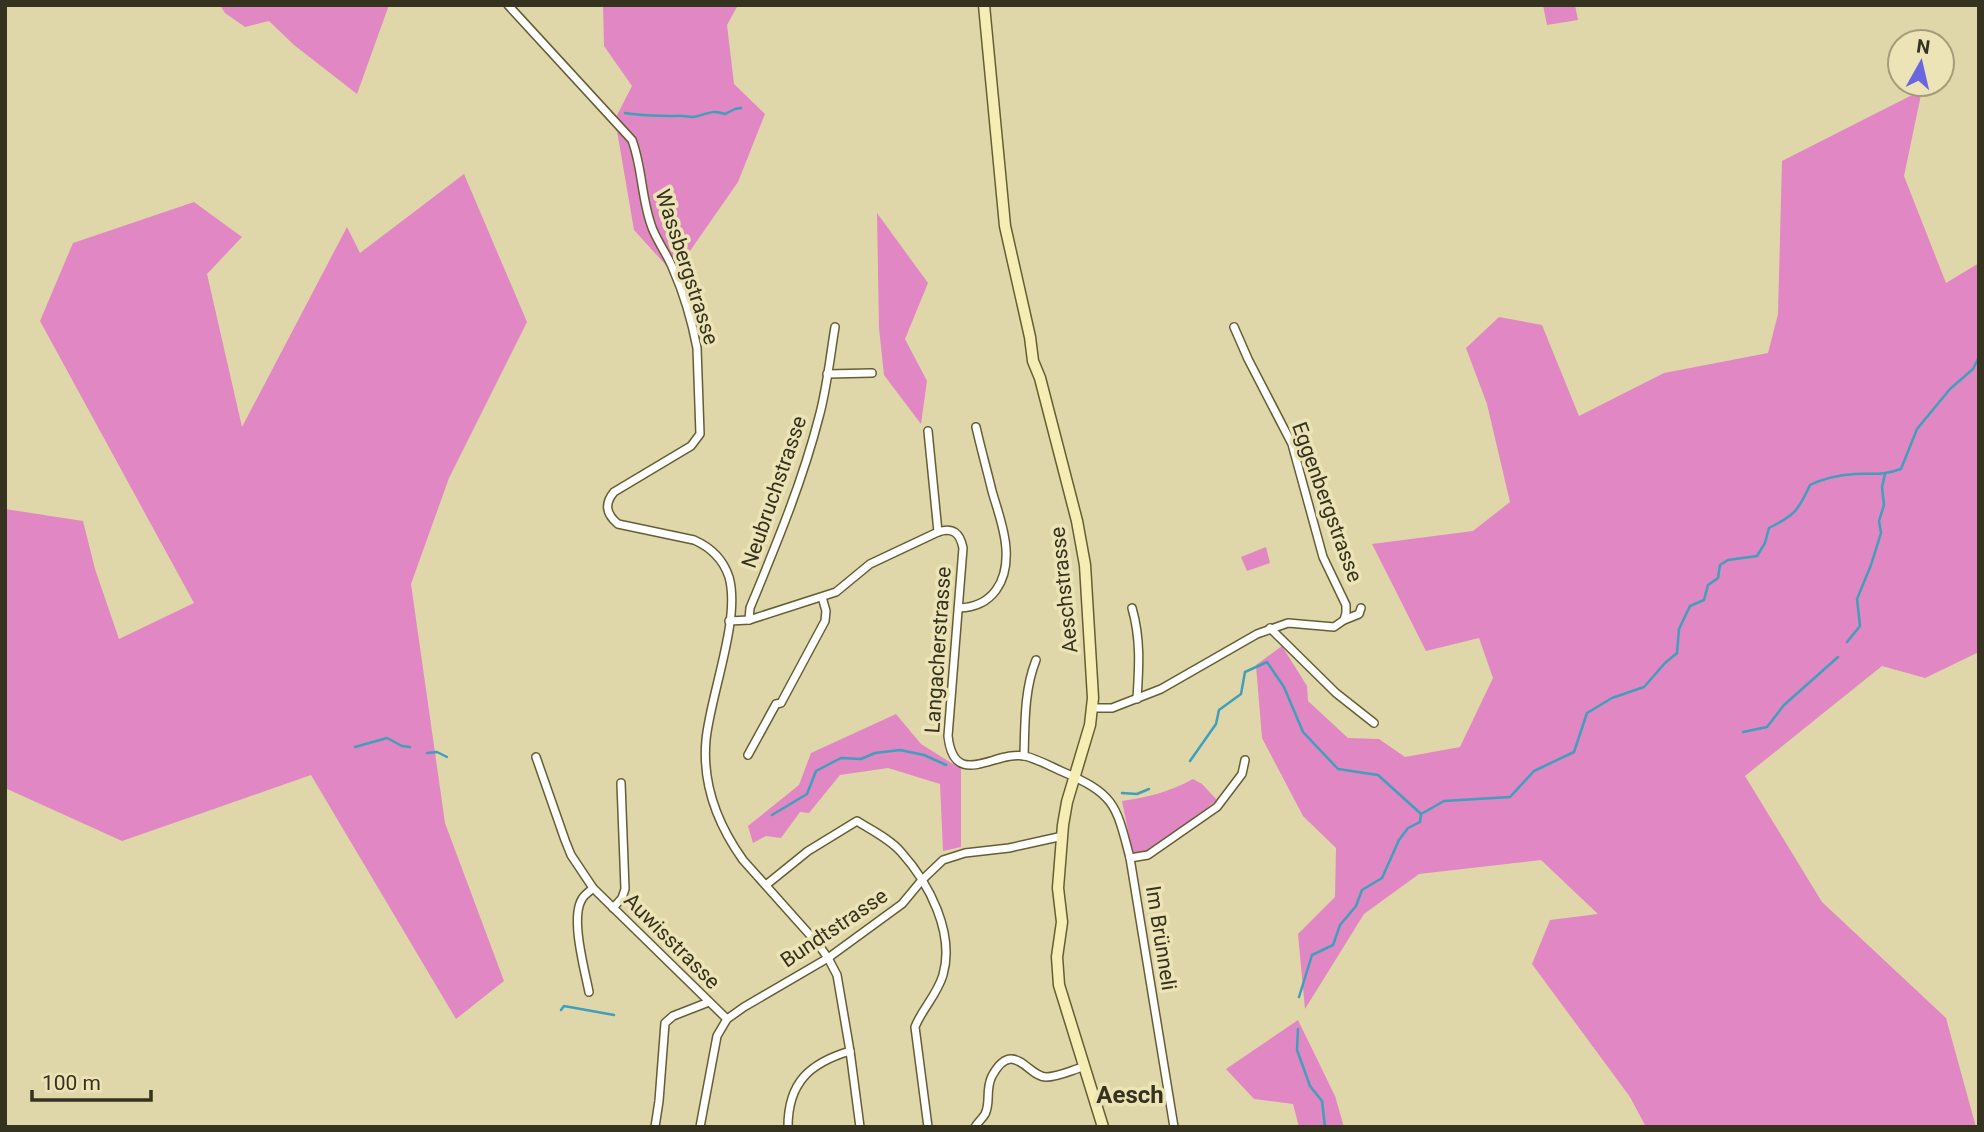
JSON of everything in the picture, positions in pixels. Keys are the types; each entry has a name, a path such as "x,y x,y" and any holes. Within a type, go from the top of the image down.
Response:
{"main road":[{"name":"Aeschstrasse","path":"984,5 1005,226 1030,337 1032,361 1040,378 1051,417 1085,565 1093,708 1065,814 1058,888 1062,922 1057,968 1059,985 1103,1127"}],"street":[{"name":"Wassbergstrasse","path":"508,5 632,140 653,229 674,270 697,348 700,434 691,446 614,492 608,499 607,508 610,517 618,524 694,540 714,552 723,563 731,587 729,621 706,740 708,783 717,813 732,845 801,923 828,958 837,975 860,1127"},
{"name":"Neubruchstrasse","path":"749,620 750,608 803,475 820,414 835,327"},
{"name":"Eggenbergstrasse","path":"1234,327 1292,444 1323,557 1346,605 1344,620"},
{"path":"827,374 872,373"},
{"path":"959,608 972,608 989,598 999,585 1006,561 1005,539 976,428"},
{"path":"928,431 937,532"},
{"name":"Langacherstrasse","path":"729,621 749,620 822,597 843,587 870,564 937,532 953,531 961,538 963,548 949,750 958,762 973,765 1024,755"},
{"path":"748,755 776,704 782,703 825,621 827,611 822,597"},
{"path":"1132,608 1140,650 1137,699"},
{"path":"1093,708 1112,708 1161,689 1270,628 1289,624 1334,627 1359,614 1362,608"},
{"path":"1270,628 1336,694 1374,723"},
{"path":"1036,660 1030,675 1024,755 1075,778"},
{"name":"Auwisstrasse","path":"536,757 568,848 593,888 727,1019"},
{"path":"1130,858 1148,855 1217,807 1242,774 1245,760"},
{"name":"Im Brünneli","path":"1075,778 1098,790 1115,807 1120,818 1130,858 1174,1127"},
{"path":"613,908 622,898 625,889 621,783"},
{"path":"766,886 808,851 857,821 900,850 922,880 935,905 945,945 943,974 938,988 915,1027 928,1127"},
{"name":"Bundtstrasse","path":"727,1019 828,958 902,905 943,860 965,853 1009,848 1063,836"},
{"name":"Auwisstrasse","path":"589,992 577,915 581,900 593,888"},
{"path":"655,1127 665,1023 673,1016 709,1002"},
{"path":"699,1127 717,1036 727,1019"},
{"path":"789,1127 790,1105 804,1077 816,1065 850,1051"},
{"path":"975,1127 986,1113 987,1088 993,1074 1006,1061 1021,1061 1035,1074 1043,1077 1052,1077 1083,1067"}],"shaded area":[{"path":"220,5 389,5 357,94 294,45 269,21 245,27 225,13"},
{"path":"603,5 738,5 727,25 734,84 765,114 738,182 674,274 634,230 615,119 632,86 604,46"},
{"path":"1543,5 1575,5 1578,20 1547,25"},
{"path":"1906,98 1920,98 1904,176 1946,283 1979,263 1979,652 1925,678 1882,666 1745,776 1822,902 1946,1018 1976,1127 1646,1127 1630,1097 1532,964 1550,920 1598,914 1541,860 1419,874 1364,914 1305,1009 1298,934 1335,897 1336,848 1303,816 1262,738 1256,665 1282,646 1307,686 1308,701 1348,738 1379,739 1405,757 1460,747 1493,678 1479,638 1426,651 1372,544 1473,531 1510,502 1487,404 1466,348 1499,317 1542,325 1579,416 1664,373 1768,353 1778,314 1782,161"},
{"path":"464,174 527,322 449,478 411,584 445,823 504,981 456,1019 311,775 122,841 5,788 5,509 83,521 95,569 119,639 194,603 40,321 73,243 194,202 242,237 207,274 242,427 347,227 360,253"},
{"path":"877,213 928,283 905,339 927,381 921,424 884,375 879,328"},
{"path":"1266,547 1270,563 1247,571 1241,557"},
{"path":"896,714 921,744 961,769 961,847 943,851 940,784 888,768 840,775 809,813 800,812 781,838 766,836 753,843 748,826 799,785 811,753"},
{"path":"1193,779 1202,784 1217,800 1150,853 1133,855 1122,801 1159,793"},
{"path":"1298,1020 1335,1096 1344,1127 1299,1127 1293,1104 1254,1099 1226,1069"}],"waterway":[{"path":"625,113 693,117 712,112 725,114 741,108"},
{"path":"1299,997 1312,955 1333,945 1340,925 1356,906 1362,890 1382,878 1399,840 1408,828 1420,822 1421,814 1444,801 1510,797 1534,771 1574,752 1587,713 1612,698 1644,687 1677,653 1679,629 1690,606 1704,600 1708,585 1718,578 1720,565 1728,560 1757,556 1765,543 1769,528 1795,511 1810,485 1838,476 1901,469 1917,429 1950,389 1973,369 1979,357"},
{"path":"1847,642 1860,626 1857,599 1881,533 1879,521 1884,505 1882,487 1885,474"},
{"path":"1743,732 1767,727 1784,705 1838,657"},
{"path":"1190,761 1216,724 1219,710 1241,694 1245,672 1267,662 1284,687 1303,732 1338,769 1378,775 1420,813"},
{"path":"355,747 387,738 410,747"},
{"path":"772,815 807,794 816,771 841,758 861,759 875,753 900,750 924,755 946,765"},
{"path":"427,753 437,752 447,757"},
{"path":"1122,793 1137,794 1149,789"},
{"path":"561,1010 564,1006 614,1015"},
{"path":"1298,1029 1297,1050 1310,1086 1322,1101 1325,1127"}],"district":[{"name":"Aesch","path":"1130,1095"}]}
